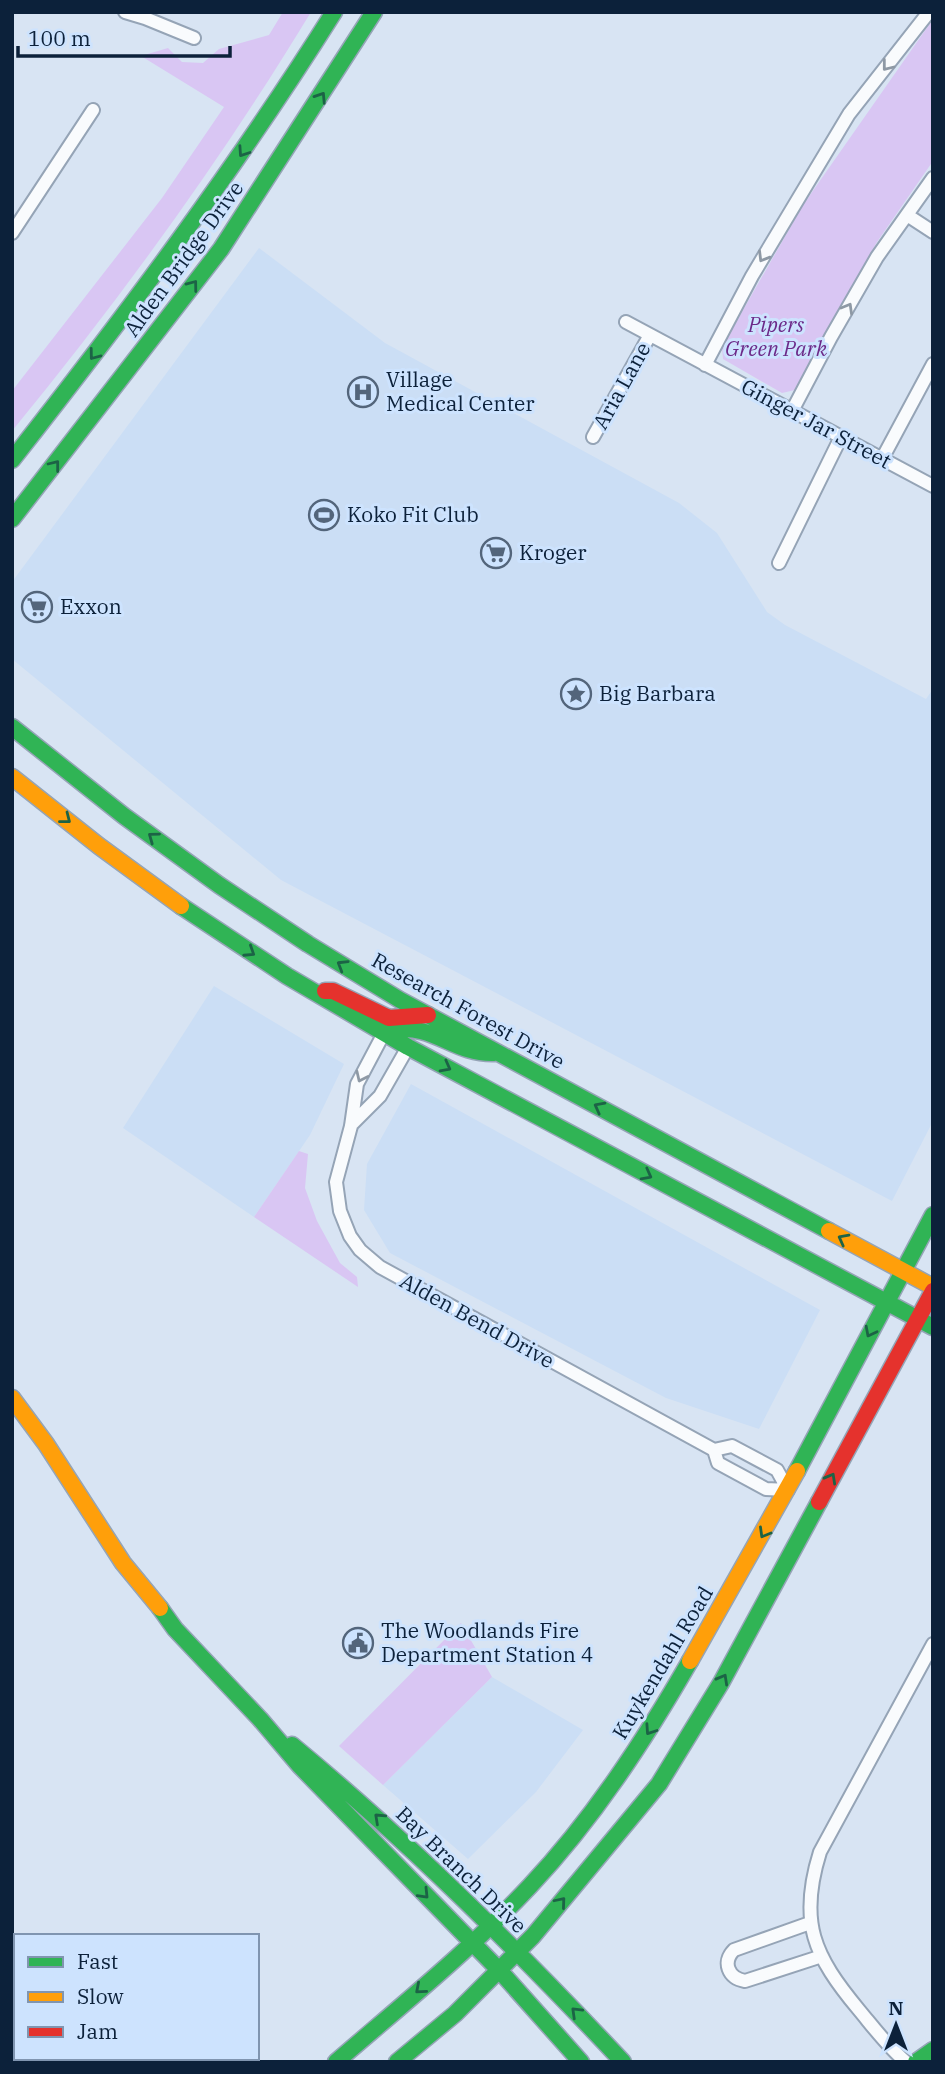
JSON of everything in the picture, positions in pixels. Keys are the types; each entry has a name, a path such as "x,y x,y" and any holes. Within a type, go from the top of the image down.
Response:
{"main road":[{"name":"Alden Bridge Drive","path":"12,460 189,231 334,12"},
{"name":"Alden Bridge Drive","path":"12,519 220,249 289,147 374,12"},
{"name":"Research Forest Drive","path":"12,727 124,816 219,885 308,944 428,1015 933,1289"},
{"path":"12,777 99,846 198,918 310,989 408,1047 933,1327"},
{"path":"310,989 333,991 389,1018 428,1015"},
{"path":"384,1033 413,1027 430,1031 471,1052 500,1054"},
{"name":"Kuykendahl Road","path":"336,2062 490,1926 556,1857 620,1774 654,1724 788,1490 933,1215"},
{"path":"397,2062 455,2014 533,1936 659,1784 721,1683 933,1289"},
{"name":"Bay Branch Drive","path":"12,1398 46,1444 123,1563 172,1622 174,1629 260,1719 300,1766 499,1970 581,2062"},
{"name":"Bay Branch Drive","path":"260,1719 351,1793 490,1926 623,2062"},
{"path":"916,2062 933,2050"}],"street":[{"path":"125,12 194,38"},
{"path":"705,365 752,276 849,114 929,12"},
{"path":"12,233 93,110"},
{"path":"792,411 877,257 933,178"},
{"path":"907,215 933,232"},
{"name":"Ginger Jar Street","path":"626,322 933,486"},
{"name":"Aria Lane","path":"593,437 650,335"},
{"path":"882,459 933,364"},
{"path":"779,563 841,437"},
{"name":"Alden Bend Drive","path":"384,1033 357,1084 351,1126 335,1182 340,1211 350,1236 360,1250 380,1267 714,1450 732,1446 777,1470 788,1490"},
{"name":"Alden Bend Drive","path":"351,1126 380,1096 408,1047"},
{"name":"Alden Bend Drive","path":"714,1450 718,1463 766,1489 788,1490"},
{"path":"906,2062 892,2050 838,1985 822,1956 815,1943 810,1923 811,1887 820,1852 933,1644"},
{"path":"810,1923 734,1950 728,1958 728,1969 734,1978 745,1981 822,1956"}],"shaded area":[{"path":"259,248 385,343 679,503 717,533 767,612 785,625 926,699 933,689 933,1121 892,1201 281,880 12,659 12,582"},
{"path":"214,986 344,1064 310,1135 254,1217 123,1128"},
{"path":"411,1084 820,1310 759,1429 666,1398 390,1253 364,1210 367,1164"},
{"path":"492,1677 583,1730 536,1792 468,1859 383,1785"}],"green space":[{"path":"283,12 311,12 242,121 169,227 12,431 12,391 162,198 224,107 141,56 168,48 182,62 203,63 219,49 269,35"},
{"name":"Pipers Green Park","path":"931,22 933,161 877,242 795,390 782,393 723,359 722,347 803,205"},
{"path":"299,1151 308,1154 305,1188 317,1221 340,1263 357,1277 358,1287 254,1217"},
{"path":"461,1623 492,1677 383,1785 339,1746"}],"traffic: fast":[{"path":"12,460 179,240 334,12"},
{"path":"12,519 221,249 374,12"},
{"path":"12,727 124,816 219,885 308,944 400,1000 829,1231"},
{"path":"181,906 287,976 408,1047 933,1327"},
{"path":"393,1030 420,1031 467,1049 494,1053"},
{"path":"797,1471 933,1215"},
{"path":"397,2062 455,2014 533,1936 659,1784 721,1683 819,1502"},
{"path":"160,1608 175,1629 260,1719 300,1766 499,1970 581,2062"},
{"path":"336,2062 460,1955 507,1910 553,1860 616,1778 690,1661"},
{"path":"292,1745 379,1820 463,1898 623,2062"},
{"path":"916,2062 933,2050"}],"traffic: slow":[{"path":"12,777 181,906"},
{"path":"829,1231 933,1287"},
{"path":"12,1398 46,1444 123,1563 160,1608"},
{"path":"690,1661 797,1471"}],"traffic: jam":[{"path":"325,991 333,991 389,1018 428,1015"},
{"path":"819,1502 933,1291"}],"place":[{"name":"Village Medical Center","path":"363,392"},
{"name":"Koko Fit Club","path":"324,515"},
{"name":"Kroger","path":"496,553"},
{"name":"Exxon","path":"37,607"},
{"name":"Big Barbara","path":"576,694"},
{"name":"The Woodlands Fire Department Station 4","path":"358,1643"}]}
